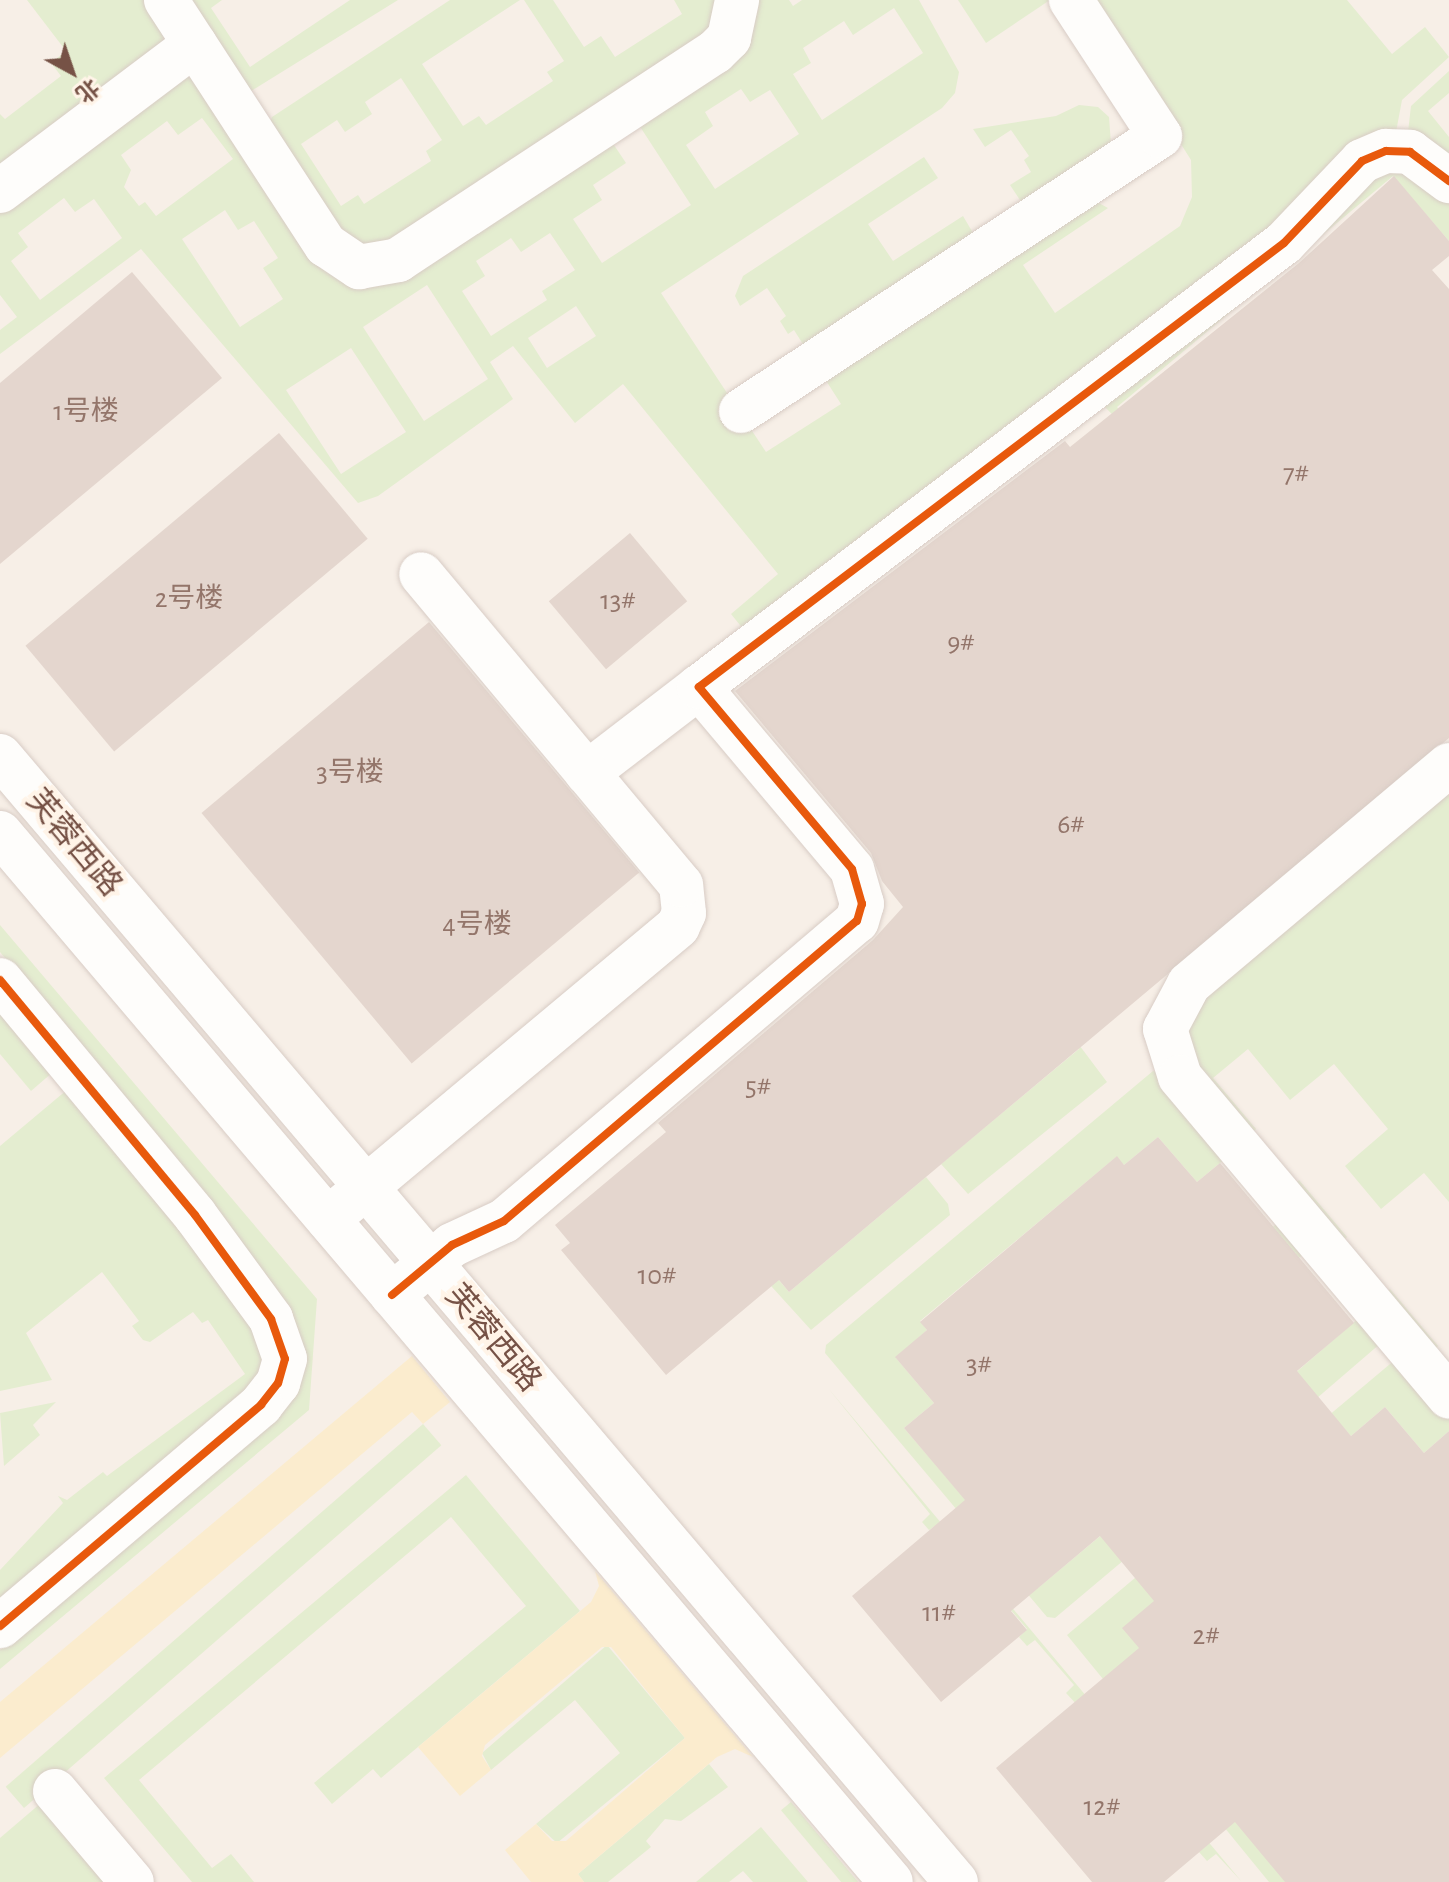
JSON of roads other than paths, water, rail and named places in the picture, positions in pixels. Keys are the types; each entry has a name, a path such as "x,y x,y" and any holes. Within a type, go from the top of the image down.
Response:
{"street":[{"path":"166,0 326,245 359,267 379,267 715,52 729,38 737,0"},
{"path":"741,411 1160,136 1071,0"},
{"path":"0,191 195,44"},
{"path":"587,773 1284,243 1362,161 1386,151 1410,152 1449,181"},
{"path":"328,1219 678,926 685,899 681,885 421,574"},
{"path":"392,1295 463,1239 504,1221 857,921 862,904 852,869 699,687"},
{"name":"芙蓉西路","path":"0,756 956,1882"},
{"path":"1449,765 1189,984 1165,1029 1180,1077 1449,1397"},
{"name":"芙蓉西路","path":"0,833 891,1882"},
{"path":"0,980 195,1215 271,1319 285,1359 278,1383 261,1405 0,1626"},
{"path":"55,1791 132,1882"}]}
